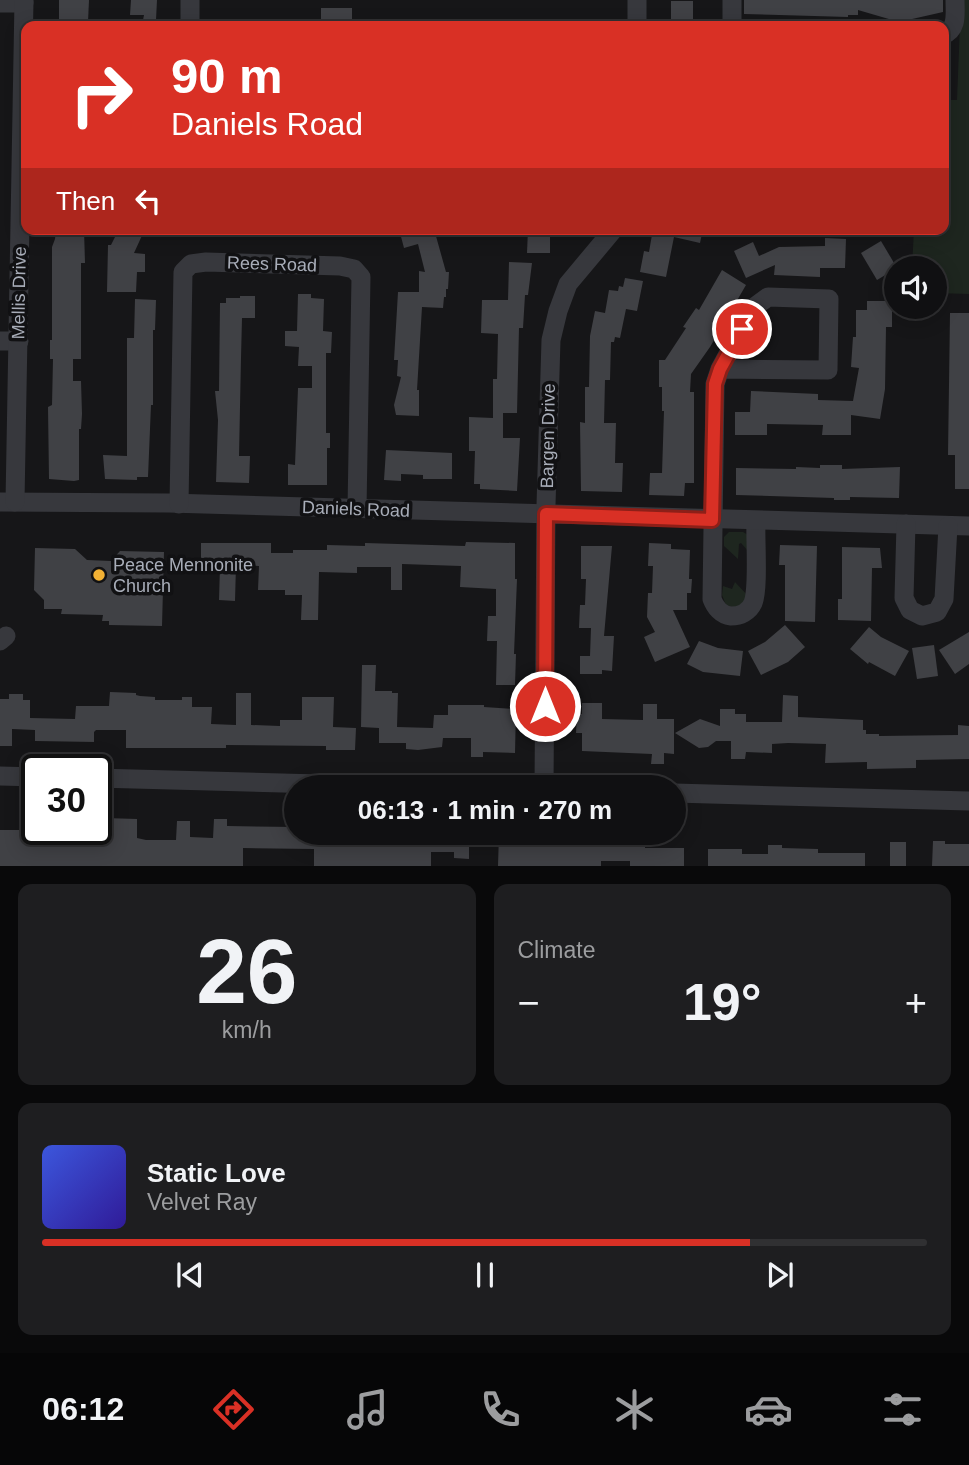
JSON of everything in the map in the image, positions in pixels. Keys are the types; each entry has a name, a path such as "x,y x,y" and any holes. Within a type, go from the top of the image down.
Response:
{"street":[{"path":"190,0 190,21"},
{"path":"637,0 637,21"},
{"path":"732,21 733,0"},
{"path":"949,32 954,24 955,0"},
{"path":"0,3 24,1"},
{"name":"Mellis Drive","path":"23,21 24,1"},
{"name":"Mellis Drive","path":"8,502 9,341 21,69"},
{"name":"Bargen Drive","path":"544,775 546,514 551,340 568,284 609,235"},
{"name":"Rees Road","path":"179,503 183,272 191,264 340,266 354,269 360,278 357,509"},
{"path":"720,369 828,370 829,299 768,297 753,308 720,369 715,384 712,599 719,611 732,616 746,612 754,600 756,521"},
{"name":"Daniels Road","path":"8,502 179,503 969,526"},
{"path":"906,524 904,598 910,610 922,616 937,612 944,599 948,526"},
{"path":"0,776 21,777"},
{"path":"112,778 284,783"},
{"path":"686,793 969,801"}],"shaded area":[{"path":"961,0 969,0 969,294 947,293 947,256 913,256 914,235 949,235 949,100 957,100"},
{"path":"729,532 743,532 750,536 748,551 739,544 738,559 724,546 724,537"},
{"path":"735,582 749,597 738,609 726,605 722,595 723,586 732,589"}],"building":[{"path":"59,0 89,0 88,21 59,21"},
{"path":"131,0 157,0 156,20 143,20 144,15 130,15"},
{"path":"744,0 943,0 943,12 903,21 858,10 858,15 848,17 744,14"},
{"path":"671,1 693,1 693,21 671,21"},
{"path":"321,8 352,8 352,21 321,21"},
{"path":"55,235 84,235 85,263 81,263 81,359 73,359 73,381 81,381 82,414 79,429 79,480 74,481 49,479 48,407 52,405 53,359 50,359 52,247"},
{"path":"116,235 142,235 134,253 145,254 145,272 137,272 136,292 107,292 108,245 111,245"},
{"path":"401,235 436,235 446,272 449,272 443,308 422,307 417,390 419,416 396,415 394,405 401,377 397,376 398,360 394,360 398,292 419,292 419,271 425,272 418,244 404,248"},
{"path":"528,235 550,235 550,253 527,253"},
{"path":"652,235 702,235 700,243 674,237 666,277 640,272 644,251 649,252"},
{"path":"825,238 846,239 845,268 820,268 820,277 774,275 775,265 746,278 734,251 753,242 759,256 779,247 825,246"},
{"path":"881,241 890,256 884,256 884,276 877,280 861,253"},
{"path":"509,262 532,263 528,295 525,295 523,328 519,328 517,413 503,413 503,438 520,438 517,491 480,489 480,484 474,484 475,451 469,451 469,417 493,418 493,379 497,379 498,334 481,333 482,300 508,300"},
{"path":"722,270 746,285 691,374 690,392 694,392 694,483 685,483 684,496 649,495 650,473 662,473 664,411 662,387 659,387 659,360 665,360 686,328 683,327 696,308 699,310"},
{"path":"625,278 643,281 637,311 626,309 620,338 615,337 614,342 611,342 610,380 605,380 604,423 616,423 615,463 623,463 622,492 581,491 580,422 585,423 585,387 589,387 590,336 595,311 605,313 609,290 618,291 619,286 623,287"},
{"path":"298,294 311,294 311,298 324,299 323,331 332,332 331,353 326,353 326,433 330,433 330,448 327,448 327,485 288,485 288,464 295,465 298,388 312,388 312,366 298,366 299,347 285,346 285,331 297,331"},
{"path":"255,296 255,318 242,318 239,456 250,456 249,483 216,482 218,420 215,391 219,391 220,303 226,303 226,298"},
{"path":"135,299 156,300 148,477 137,477 137,480 105,479 103,455 127,456 127,338 134,338"},
{"path":"867,301 884,301 884,319 892,319 892,327 886,327 885,389 880,419 851,415 851,435 822,435 823,425 767,424 767,435 735,435 735,412 750,412 751,391 818,394 818,400 853,401 859,368 851,367 853,337 856,337 856,310 867,310"},
{"path":"950,313 969,313 969,489 955,489 955,455 948,455"},
{"path":"386,450 452,453 452,479 423,479 423,475 401,474 401,481 384,480"},
{"path":"820,465 842,465 842,469 900,467 899,498 850,497 850,500 834,500 736,495 736,468 796,469 820,468"},
{"path":"466,542 515,543 515,685 496,685 497,641 487,641 488,616 496,616 496,589 460,587 461,566 402,564 402,590 391,590 391,567 357,567 357,573 319,572 318,620 301,620 302,595 285,595 285,590 258,590 259,566 236,565 235,601 219,600 220,566 201,565 201,543 271,543 271,553 293,553 293,550 327,550 327,545 365,546 365,543 465,546"},
{"path":"649,543 671,544 671,549 690,550 689,579 692,579 691,593 687,593 687,610 673,610 690,647 655,662 644,637 655,632 647,617 648,593 652,593 653,566 648,566"},
{"path":"780,545 817,546 815,622 785,621 785,565 779,565"},
{"path":"581,546 612,546 604,636 614,636 612,671 602,670 602,674 580,674 580,656 590,656 591,628 579,628 580,605 585,605 586,579 581,579"},
{"path":"842,547 880,548 882,568 872,568 871,621 838,620 838,599 842,599"},
{"name":"Peace Mennonite Church","path":"35,548 75,549 87,560 111,561 120,551 164,552 162,626 109,625 109,621 102,621 103,615 61,614 62,609 44,609 44,600 34,590"},
{"path":"785,625 805,647 788,662 761,675 748,651 765,642"},
{"path":"869,627 881,637 909,651 895,676 869,662 868,664 850,649"},
{"path":"969,632 969,664 955,674 939,650"},
{"path":"699,641 718,648 743,651 740,676 703,672 687,664"},
{"path":"934,645 938,676 917,679 912,648"},
{"path":"362,665 376,665 375,691 398,693 397,727 433,728 434,715 448,715 448,705 484,705 516,709 515,753 483,752 483,757 471,757 471,738 443,738 442,747 418,750 406,749 406,743 379,743 379,728 361,727"},
{"path":"110,692 136,693 140,696 155,697 155,700 182,700 182,697 192,697 192,707 212,707 211,724 236,725 236,693 251,693 251,725 280,726 280,720 302,720 302,697 334,697 333,727 356,728 355,750 326,750 326,746 226,745 226,748 126,748 126,730 96,730 94,742 35,741 35,730 12,729 12,746 0,746 0,699 9,699 9,694 23,694 23,700 30,700 30,718 75,719 76,706 109,706"},
{"path":"783,695 798,696 798,717 863,720 866,734 958,735 958,725 969,726 969,759 916,760 916,768 867,769 867,762 825,763 826,744 788,743 772,744 772,753 746,752 745,759 731,759 731,741 716,741 708,747 699,748 675,733 700,719 720,726 720,709 735,709 735,714 746,714 746,722 782,722"},
{"path":"582,703 602,703 602,719 643,720 643,704 657,704 657,719 674,719 674,754 664,753 664,764 651,764 652,754 582,751 582,733 576,733 577,714 582,714"},
{"path":"112,818 137,819 137,838 146,840 176,840 177,821 190,821 190,837 213,838 214,819 227,819 227,826 284,827 284,845 469,845 469,859 454,858 454,852 431,852 431,866 314,866 314,849 243,848 243,866 0,866 0,830 21,830 21,845 112,845"},
{"path":"933,841 969,844 969,866 932,866"},
{"path":"890,842 906,842 906,866 890,866"},
{"path":"499,845 645,845 645,848 684,848 684,866 630,866 630,861 601,861 601,866 498,866"},
{"path":"768,845 818,849 818,853 865,853 865,866 708,866 708,849 742,849 742,854 768,854"}],"place":[{"name":"Peace Mennonite Church","path":"99,575"}],"route":[{"path":"545,706 546,514 712,520 715,384 720,369 742,329"}]}
